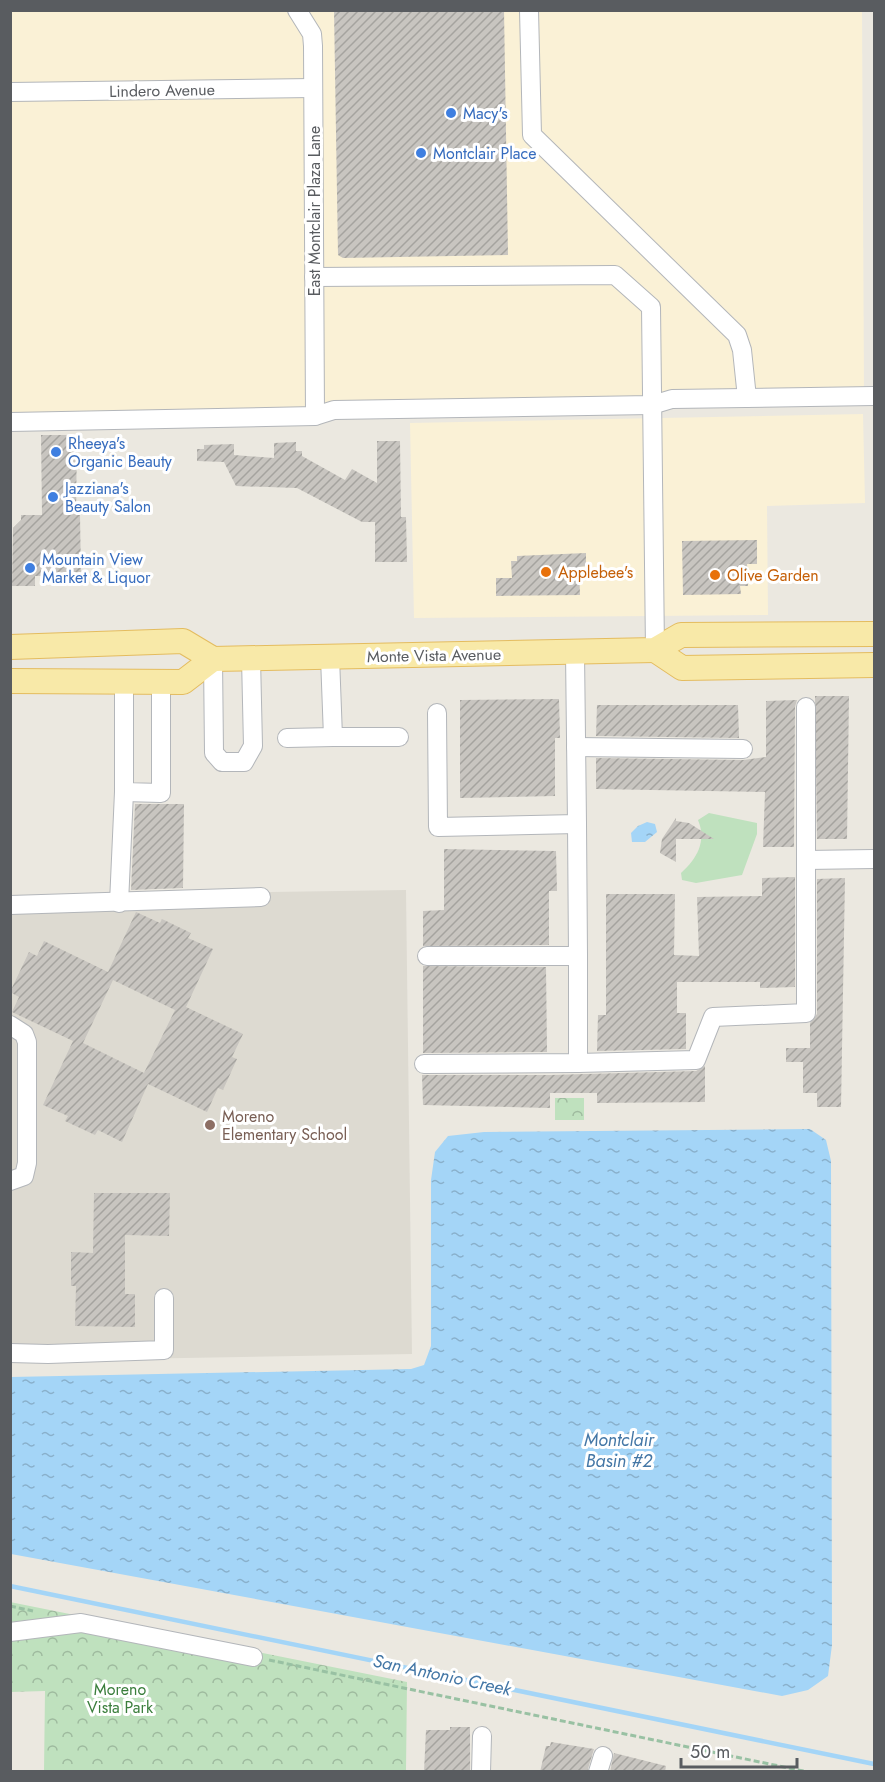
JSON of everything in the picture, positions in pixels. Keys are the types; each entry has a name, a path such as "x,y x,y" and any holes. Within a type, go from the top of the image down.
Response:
{"main road":[{"name":"Monte Vista Avenue","path":"213,659 655,650 681,635 874,634"},
{"path":"10,647 183,642 213,659 183,681 10,681"},
{"path":"655,650 682,668 874,665"}],"street":[{"name":"East Montclair Plaza Lane","path":"297,10 312,34 315,416"},
{"path":"529,10 532,135 737,335 742,350 747,398"},
{"name":"Lindero Avenue","path":"10,92 313,88"},
{"path":"314,277 615,274 651,307 655,650"},
{"path":"10,422 315,416 334,410 652,405 672,399 874,396"},
{"path":"574,652 578,1063"},
{"path":"330,657 333,737"},
{"path":"213,659 214,753 222,762 244,762 252,746 251,658"},
{"path":"124,792 161,793 160,681"},
{"path":"119,903 124,792 124,682"},
{"path":"424,1064 696,1060 713,1017 806,1013 806,707"},
{"path":"437,713 438,827 577,824"},
{"path":"287,738 399,737"},
{"path":"576,747 743,749"},
{"path":"806,860 874,859"},
{"path":"10,905 261,897"},
{"path":"427,956 578,956"},
{"path":"10,1025 24,1034 27,1042 27,1163 17,1178"},
{"path":"10,1353 164,1350 164,1298"},
{"path":"10,1632 81,1623 253,1657"},
{"path":"481,1772 482,1736"}],"path":[{"path":"253,1657 808,1772"}],"shaded area":[{"path":"10,11 862,11 864,394 11,414"},
{"path":"863,414 865,503 767,506 768,615 414,618 410,423"},
{"name":"Moreno Elementary School","path":"406,890 412,1354 11,1361 10,896"}],"green space":[{"path":"709,813 757,823 757,834 742,875 696,883 682,880 681,873 696,856 701,842 701,828 698,820"},
{"path":"555,1098 584,1098 584,1120 555,1120"},
{"name":"Moreno Vista Park","path":"10,1602 407,1682 406,1771 44,1771 45,1691 11,1692"}],"water":[{"path":"647,822 655,824 657,832 645,842 632,842 631,833 638,826"},
{"name":"Montclair Basin #2","path":"810,1129 826,1140 831,1161 832,1645 828,1676 808,1690 782,1696 11,1554 11,1377 411,1369 424,1365 431,1346 431,1180 435,1152 448,1136 484,1132"}],"building":[{"name":"Montclair Place","path":"334,10 504,10 508,255 343,258 338,255"},
{"path":"41,435 77,435 76,515 80,515 81,576 35,576 35,586 12,586 13,528 21,520 21,515 42,515"},
{"path":"377,441 400,441 401,517 406,517 407,562 375,562 375,522 362,522 297,488 236,486 224,462 197,461 197,449 204,449 204,445 234,444 234,455 274,458 274,443 296,442 296,451 302,451 302,456 345,480 352,469 377,483"},
{"name":"Olive Garden","path":"757,540 757,564 747,564 748,586 740,586 741,594 683,595 682,541"},
{"name":"Applebee's","path":"586,553 586,566 579,567 580,595 496,596 496,578 512,578 511,561 517,561 517,556"},
{"path":"815,696 849,696 847,839 817,839"},
{"path":"559,699 560,738 555,738 555,796 460,798 460,700"},
{"path":"797,700 795,707 794,847 763,847 765,792 596,789 596,758 743,760 766,757 766,701"},
{"path":"597,705 738,705 739,738 596,736"},
{"path":"135,804 184,804 183,888 131,890"},
{"path":"676,818 676,821 689,823 714,839 676,839 676,862 660,853 662,839"},
{"path":"444,849 556,851 557,891 549,891 549,945 423,946 423,911 444,910"},
{"path":"795,877 795,987 760,988 760,982 677,982 677,1013 686,1013 686,1049 597,1051 598,1015 606,1015 606,894 675,894 674,955 699,956 697,897 762,896 762,878"},
{"path":"845,878 841,1107 817,1107 817,1093 803,1093 803,1062 786,1062 786,1048 810,1048 810,1023 817,1014 817,879"},
{"path":"136,912 160,923 162,919 191,933 188,938 213,949 186,1007 243,1034 232,1057 237,1059 223,1090 218,1088 207,1112 148,1084 122,1142 98,1130 95,1135 65,1121 68,1116 43,1105 73,1041 12,1012 19,997 10,992 29,952 37,956 44,941 108,972","holes":["113,980 175,1010 144,1073 83,1043"]},
{"path":"423,966 546,967 547,1052 423,1053"},
{"path":"705,1066 705,1102 597,1103 597,1093 550,1093 550,1108 423,1105 422,1075 550,1075 696,1071"},
{"path":"94,1193 170,1193 169,1236 125,1235 125,1294 135,1294 135,1327 75,1326 76,1286 71,1286 71,1252 93,1253"},
{"path":"450,1727 470,1727 470,1772 424,1772 426,1730 450,1730"},
{"path":"551,1742 594,1749 587,1772 540,1772 546,1746 550,1746"},
{"path":"614,1753 666,1766 665,1772 610,1772"}],"waterway":[{"name":"San Antonio Creek","path":"10,1586 874,1764"}],"place":[{"name":"Macy's","path":"451,113"},
{"name":"Montclair Place","path":"421,153"},
{"name":"Rheeya's Organic Beauty","path":"56,452"},
{"name":"Jazziana's Beauty Salon","path":"53,497"},
{"name":"Mountain View Market & Liquor","path":"30,568"},
{"name":"Applebee's","path":"546,572"},
{"name":"Olive Garden","path":"715,575"},
{"name":"Moreno Elementary School","path":"210,1125"}]}
